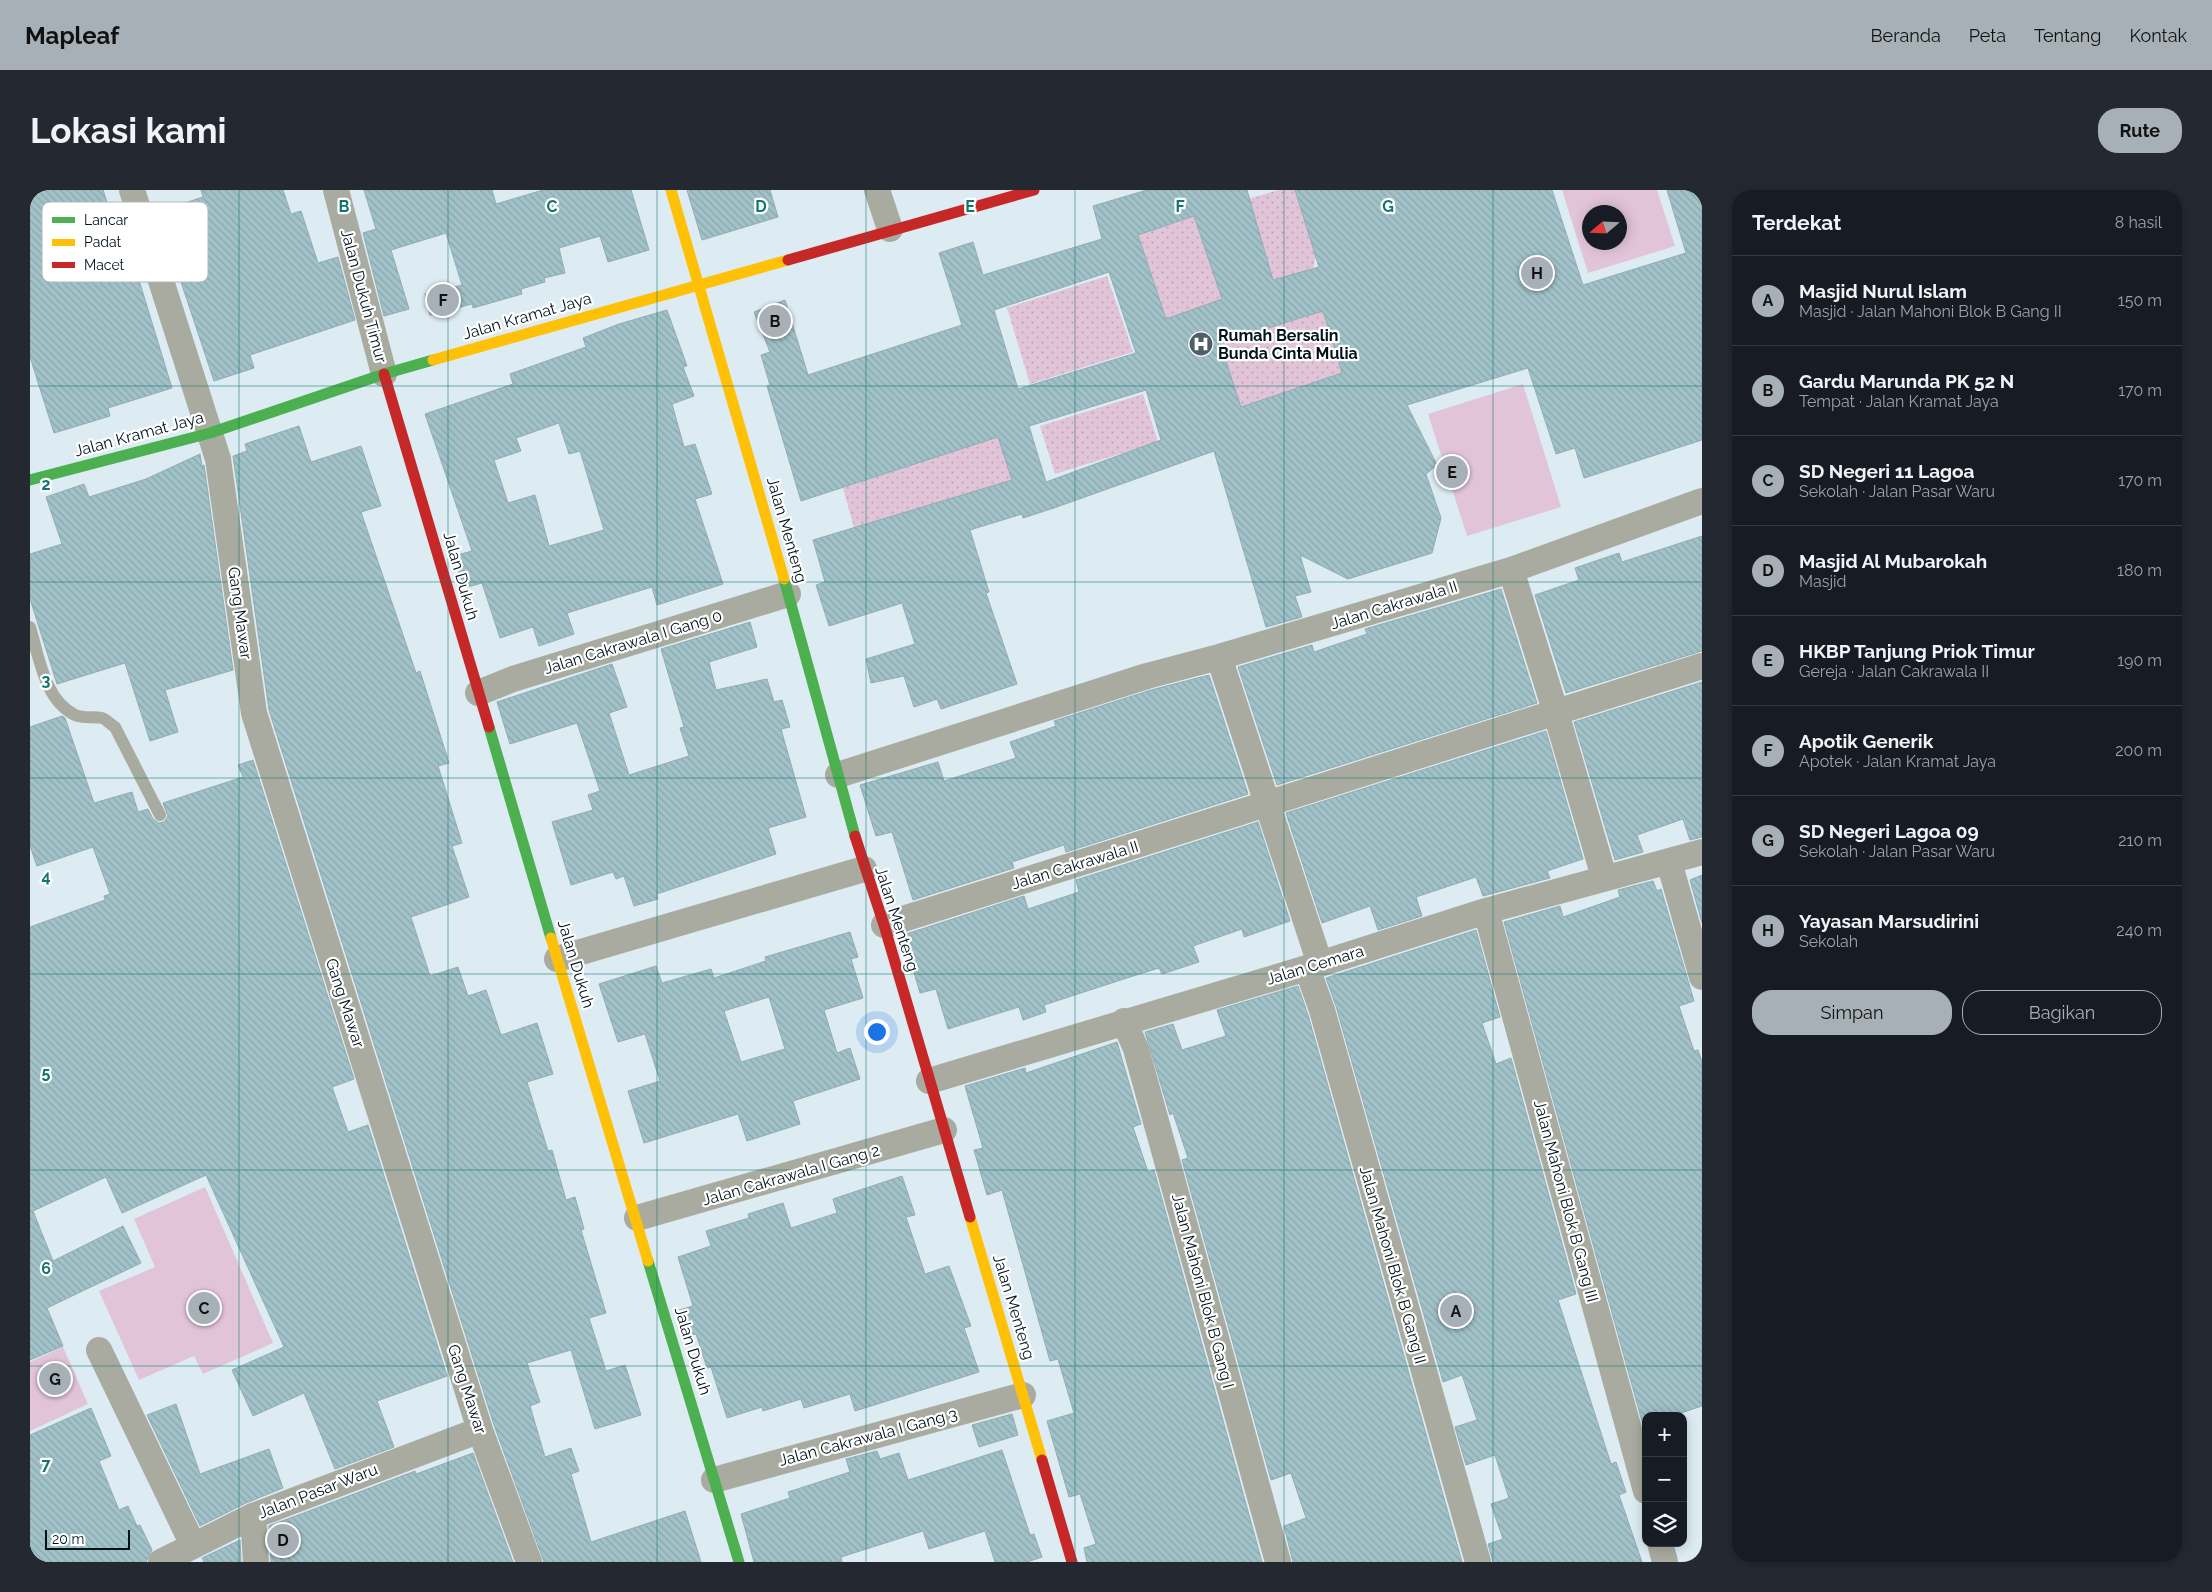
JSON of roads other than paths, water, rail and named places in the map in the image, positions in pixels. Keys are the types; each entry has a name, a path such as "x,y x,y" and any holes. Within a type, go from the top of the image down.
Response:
{"street":[{"name":"Gang Mawar","path":"132,190 136,202"},
{"name":"Jalan Dukuh Timur","path":"336,190 384,374"},
{"name":"Jalan Menteng","path":"671,190 788,594 864,869 884,925 1072,1562"},
{"path":"877,190 890,229"},
{"name":"Jalan Kramat Jaya","path":"30,480 210,433 384,374 890,229 1034,190"},
{"name":"Gang Mawar","path":"162,282 218,458 254,713 480,1430 529,1562"},
{"name":"Jalan Dukuh","path":"384,374 557,959 637,1218 739,1562"},
{"name":"Jalan Cakrawala II","path":"838,775 1147,676 1219,657 1511,570 1702,501"},
{"path":"1511,570 1556,713 1604,877"},
{"name":"Jalan Cakrawala I Gang 0","path":"478,693 513,679 788,594"},
{"path":"1219,657 1267,805 1314,966"},
{"name":"Jalan Cakrawala II","path":"884,925 1702,666"},
{"name":"Jalan Cemara","path":"929,1081 1124,1021 1314,966 1486,911 1604,877 1669,862 1702,852"},
{"path":"1669,862 1702,977"},
{"path":"557,959 864,869"},
{"name":"Jalan Mahoni Blok B Gang III","path":"1486,911 1642,1476"},
{"name":"Jalan Mahoni Blok B Gang II","path":"1314,966 1322,1010 1478,1562"},
{"name":"Jalan Mahoni Blok B Gang I","path":"1124,1021 1136,1048 1278,1562"},
{"name":"Jalan Cakrawala I Gang 2","path":"637,1218 944,1130"},
{"path":"99,1350 193,1545"},
{"name":"Jalan Cakrawala I Gang 3","path":"714,1480 1023,1395"},
{"name":"Jalan Pasar Waru","path":"161,1562 253,1516 480,1430"},
{"path":"253,1516 256,1562"},
{"path":"1661,1547 1665,1562"}],"lane":[{"path":"30,627 49,688 62,705 74,714 86,718 103,718 115,728 160,815"}],"place":[{"name":"Yayasan Marsudirini","path":"1537,273"},
{"name":"Apotik Generik","path":"443,300"},
{"name":"Gardu Marunda PK 52 N","path":"775,321"},
{"name":"Rumah Bersalin Bunda Cinta Mulia","path":"1201,344"},
{"name":"HKBP Tanjung Priok Timur","path":"1452,472"},
{"name":"SD Negeri 11 Lagoa","path":"204,1308"},
{"name":"Masjid Nurul Islam","path":"1456,1311"},
{"name":"SD Negeri Lagoa 09","path":"55,1379"},
{"name":"Masjid Al Mubarokah","path":"283,1540"}]}
